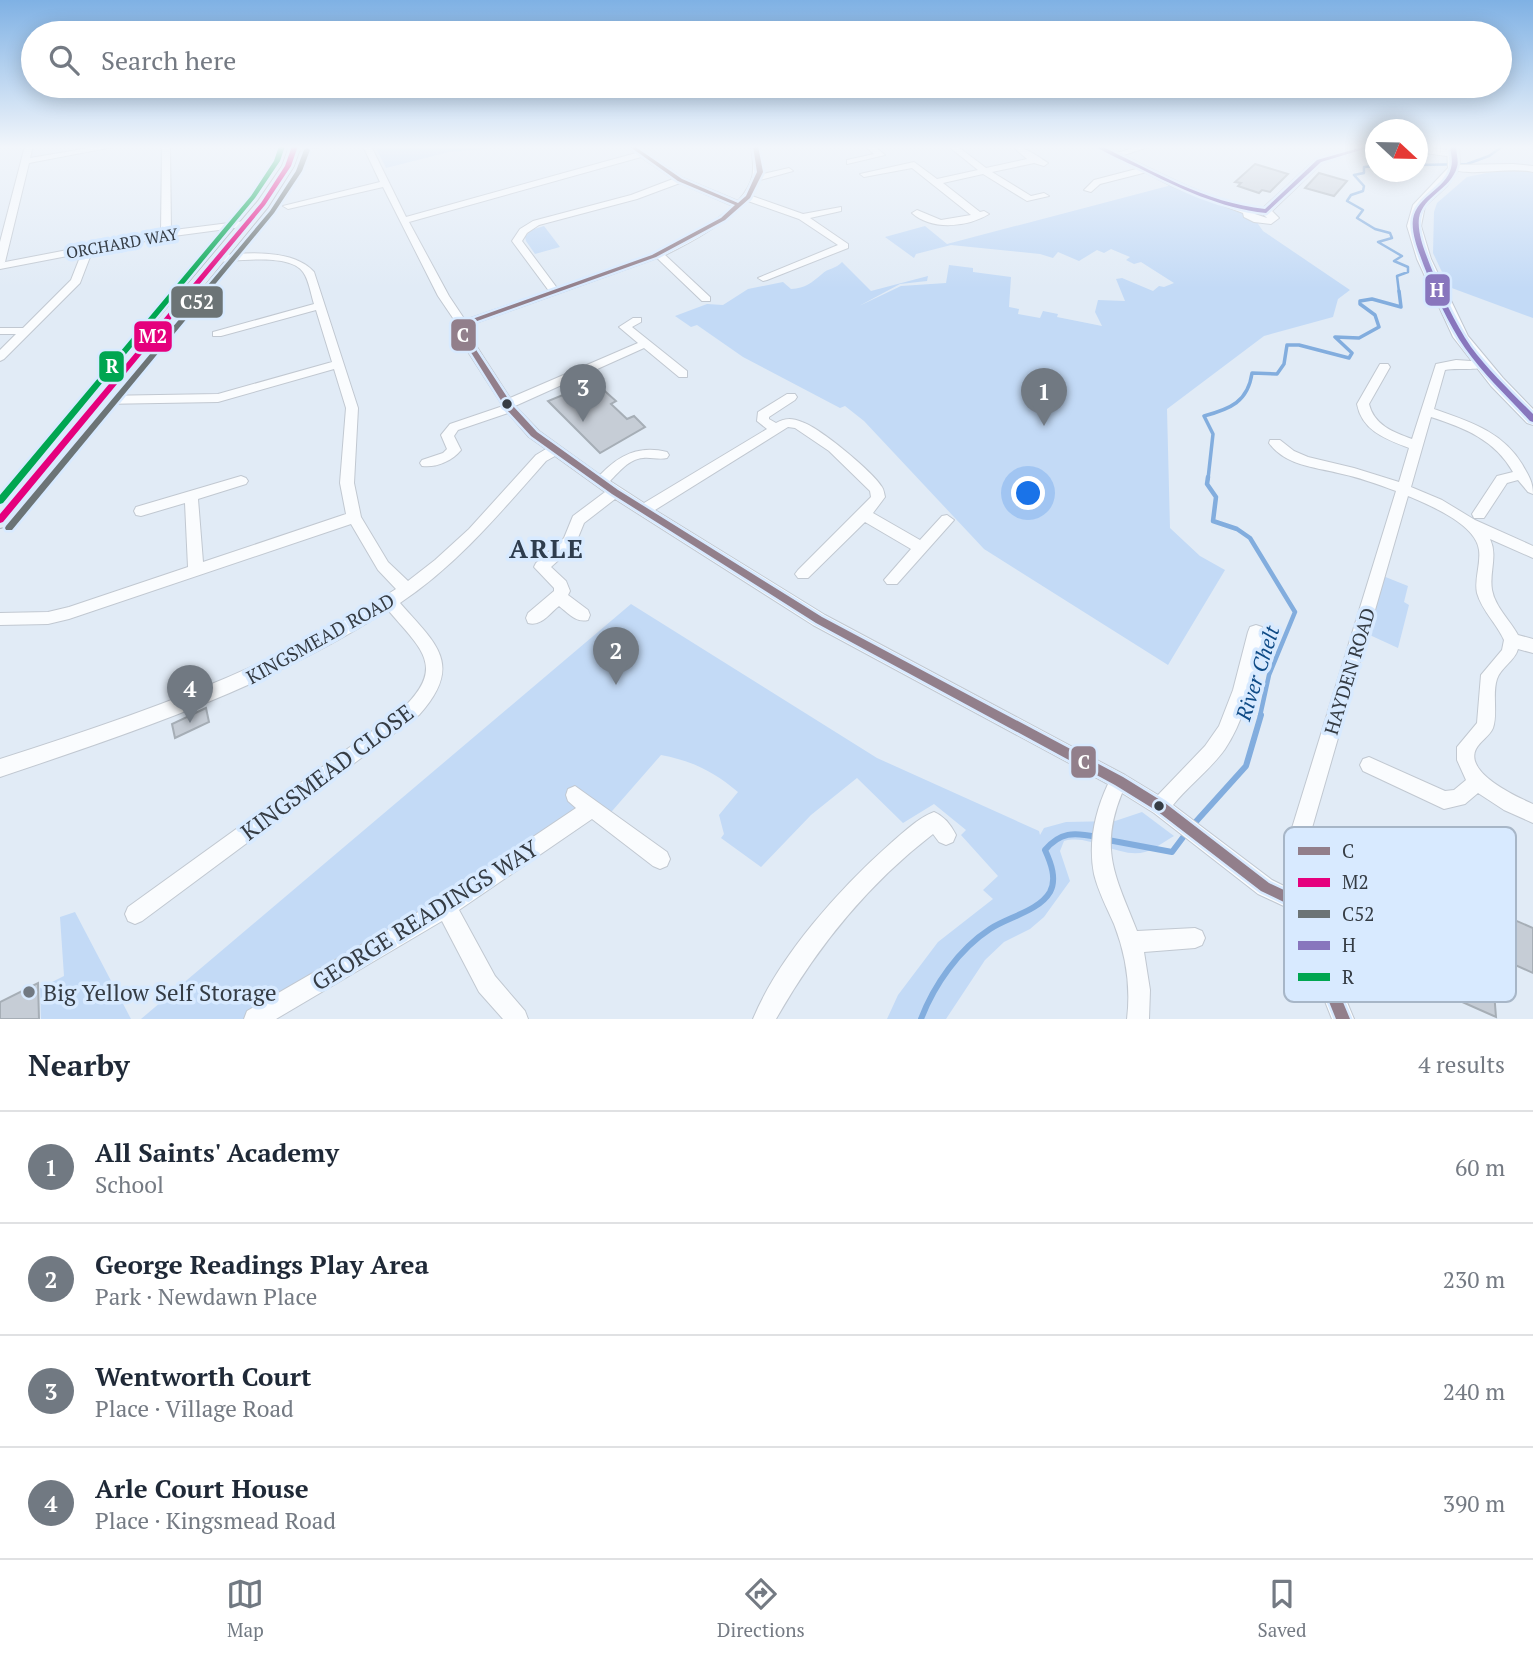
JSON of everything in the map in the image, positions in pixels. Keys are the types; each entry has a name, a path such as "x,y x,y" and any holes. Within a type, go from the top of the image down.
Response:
{"main road":[{"path":"0,520 269,194"},
{"path":"1431,194 1419,205 1414,226 1424,259 1450,317 1482,365 1533,419"}],"street":[{"path":"0,264 17,194"},
{"path":"166,194 166,234"},
{"path":"288,206 342,194"},
{"path":"392,194 445,301 456,321 463,324 659,255 709,228 743,201 748,194"},
{"path":"405,220 500,194"},
{"path":"555,292 517,242 523,231 536,223 643,194"},
{"path":"721,194 802,217 845,246 762,278"},
{"path":"915,225 927,221 947,223 984,215 953,194"},
{"path":"1019,194 1030,201 1044,196"},
{"path":"1205,194 1250,211 1248,215 1258,220 1273,220 1273,215 1266,211 1285,194"},
{"path":"802,217 838,209"},
{"path":"917,213 927,221"},
{"name":"ORCHARD WAY","path":"0,264 166,234 245,225"},
{"path":"0,357 76,281 88,249"},
{"path":"659,255 706,299"},
{"path":"216,259 280,258 299,263 309,272 352,408 347,483 354,517 383,566 407,590"},
{"path":"217,334 320,306"},
{"path":"637,320 625,327 683,374"},
{"path":"463,324 460,330 509,406 534,434 615,492 819,620 1119,781 1167,812 1265,887 1284,896"},
{"path":"0,331 25,331"},
{"path":"427,463 448,456 454,450 447,435 454,427 509,406 645,344"},
{"path":"100,400 218,398 338,364"},
{"name":"HAYDEN ROAD","path":"1302,827 1440,367 1456,364 1482,365"},
{"path":"1384,367 1363,404 1363,411 1382,431 1416,446"},
{"path":"777,430 763,421 762,415 791,397"},
{"path":"1427,411 1472,427 1490,438 1509,455 1520,475 1533,489"},
{"path":"644,510 777,430 792,423 808,427 877,489 877,500 803,574"},
{"path":"1275,443 1291,456 1310,464 1339,468 1437,502 1533,552"},
{"name":"KINGSMEAD ROAD","path":"0,768 163,713 239,682 315,646 407,590 450,556 541,458 555,450"},
{"path":"601,482 630,455 644,452 662,455"},
{"path":"1476,520 1502,479 1520,475"},
{"path":"141,512 241,481"},
{"path":"534,618 562,592 561,585 541,569 541,565 570,541 578,520 615,492"},
{"path":"191,496 196,571"},
{"path":"863,514 921,548"},
{"path":"0,619 59,616 354,517"},
{"path":"892,580 947,520"},
{"path":"1476,520 1488,554 1484,583 1487,600 1512,640 1533,646"},
{"path":"559,597 583,615"},
{"name":"KINGSMEAD CLOSE","path":"135,914 396,724 422,701 432,684 435,658 389,601"},
{"path":"1167,812 1170,790 1205,759 1224,734 1234,711 1256,632"},
{"path":"1512,640 1509,653 1489,676 1485,726 1466,747 1466,761 1479,781 1496,795 1533,814"},
{"path":"1369,765 1444,800 1458,798 1479,781"},
{"path":"1119,781 1110,797 1104,823 1102,860 1108,885 1132,942 1140,978 1138,1019"},
{"path":"575,795 660,859"},
{"name":"GEORGE READINGS WAY","path":"256,1019 446,907 592,808"},
{"path":"764,1019 803,953 853,891 906,841 934,821 946,835"},
{"path":"446,907 487,984 517,1019"},
{"path":"1132,942 1195,937"}],"shaded area":[{"path":"1139,194 1202,194 1249,211 1263,231 1350,290 1338,299 1333,317 1264,336 1167,409 1170,528 1200,556 1225,570 1168,665 984,549 864,421 845,406 840,408 743,357 697,325 691,327 675,316 707,304 723,305 748,289 783,282 791,289 801,288 842,262 871,291 928,276 927,281 900,284 859,306 901,286 946,283 949,265 973,268 973,272 1011,277 1009,307 1019,309 1018,314 1040,318 1043,311 1058,314 1057,317 1102,326 1095,312 1098,300 1125,301 1116,279 1122,278 1153,291 1159,286 1174,283 1141,262 1134,264 1126,260 1130,257 1111,249 1104,253 1097,250 1079,261 1058,252 1053,258 1040,254 951,245 916,254 914,258 885,237 925,226 947,244"},
{"path":"1448,194 1533,194 1533,318 1449,287 1433,253 1434,212 1437,203"},
{"path":"544,226 560,247 535,254 525,237 531,230"},
{"path":"1378,574 1408,586 1404,602 1409,605 1398,648 1361,631"},
{"path":"631,604 877,758 1039,831 1040,835 1044,828 1066,822 1115,821 1142,812 1174,836 1149,851 1135,853 1084,840 1064,841 1060,851 1070,881 1044,917 1030,929 1004,942 985,960 946,1019 887,1019 898,995 938,942 993,899 983,890 998,876 961,835 966,830 934,804 903,823 857,778 811,815 761,867 721,838 724,834 719,815 738,792 702,768 661,755 606,818 592,808 255,1019 141,1019"},
{"path":"75,912 131,1019 41,1019 40,988 64,976 60,917"}],"building":[{"path":"598,385 616,401 611,404 627,419 634,416 645,427 600,453 548,401 585,386 589,390"},
{"path":"206,708 209,722 175,738 172,724"},
{"path":"1516,921 1533,928 1533,973 1516,965"},
{"name":"Big Yellow Self Storage","path":"38,983 39,1019 0,1019 0,1002"},
{"path":"1462,1002 1495,1002 1496,1017"}],"waterway":[{"name":"River Chelt","path":"1355,194 1347,201 1363,210 1357,218 1375,229 1390,233 1392,238 1378,242 1402,256 1394,261 1408,267 1408,272 1397,276 1399,292"},
{"name":"River Chelt","path":"1208,479 1213,434 1204,416 1230,407 1242,398 1252,373 1277,374 1284,364 1287,345 1299,345 1349,358 1352,353 1335,337 1359,338 1379,327 1375,315 1360,304 1360,301 1372,299 1401,307 1399,291"},
{"name":"River Chelt","path":"1208,477 1207,484 1216,497 1213,521 1237,529 1250,538 1295,612 1269,675 1260,716"},
{"name":"River Chelt","path":"1192,826 1246,766 1261,715"},
{"name":"River Chelt","path":"1108,840 1172,852 1187,832"},
{"name":"River Chelt","path":"921,1019 940,981 968,947 990,929 1045,899 1052,887 1053,876 1045,850 1056,840 1068,835 1096,837"}],"transit line":[{"name":"R","path":"0,501 255,194"},
{"name":"M2","path":"0,520 270,194"},
{"name":"C52","path":"9,528 272,212 284,194"},
{"name":"C","path":"712,194 739,205"},
{"name":"C","path":"750,194 723,219 654,256 463,324 460,330 510,408 534,434 615,492 819,620 1119,781 1161,807 1265,887 1284,896"},
{"name":"H","path":"1198,194 1226,204 1266,211 1284,194"},
{"name":"H","path":"1433,194 1419,210 1416,228 1440,297 1469,349 1533,419"},
{"name":"C","path":"1336,1002 1343,1019"}],"place":[{"name":"Wentworth Court","path":"583,422"},
{"name":"All Saints' Academy","path":"1044,426"},
{"name":"George Readings Play Area","path":"616,685"},
{"name":"Arle Court House","path":"190,723"},
{"name":"Big Yellow Self Storage","path":"29,992"}],"district":[{"name":"ARLE","path":"547,548"}]}
